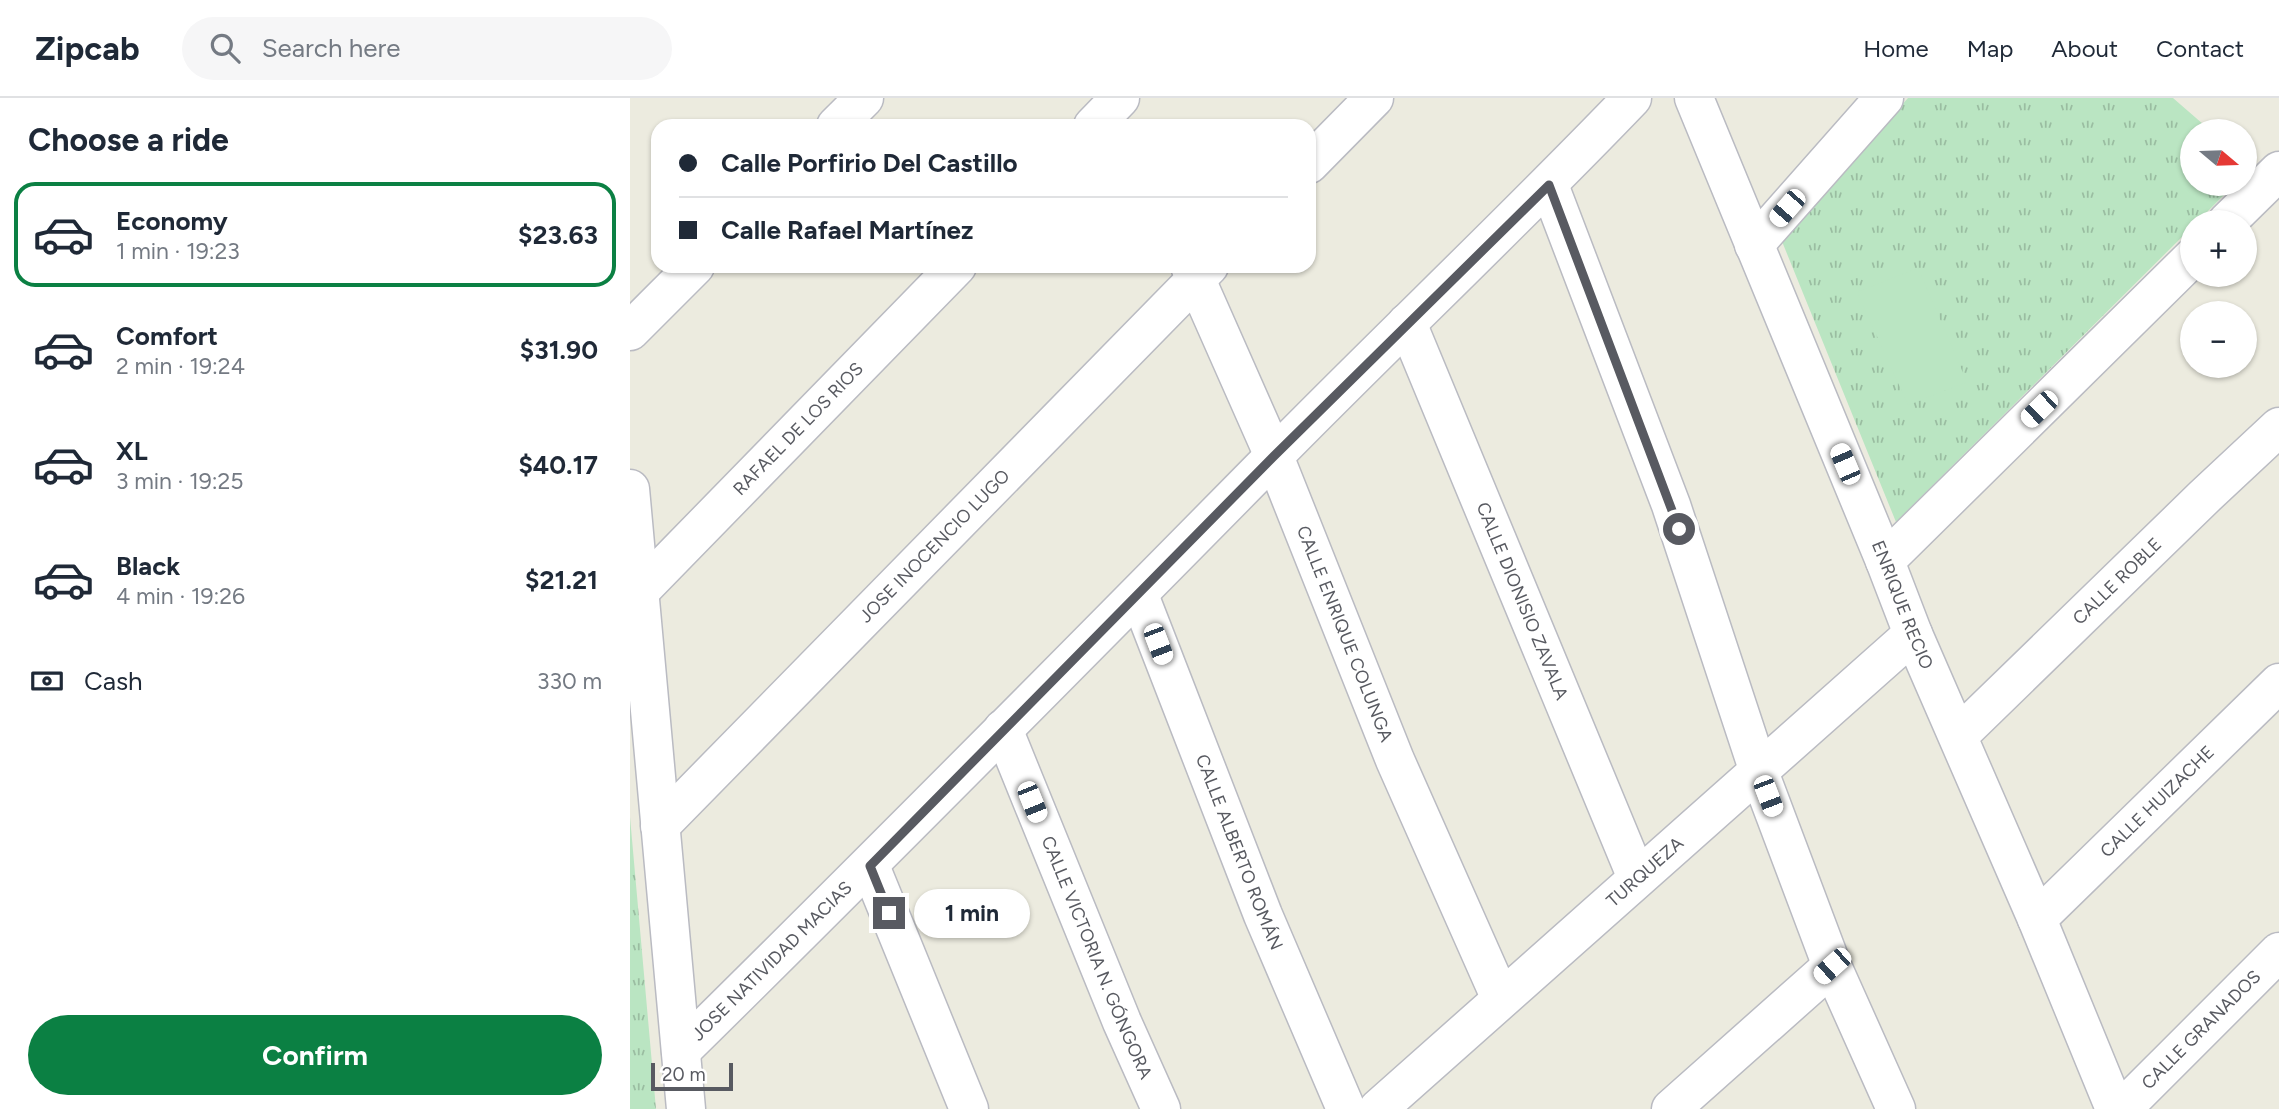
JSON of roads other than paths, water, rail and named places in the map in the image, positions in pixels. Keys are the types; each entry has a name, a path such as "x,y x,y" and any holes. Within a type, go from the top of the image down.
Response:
{"street":[{"path":"843,119 864,98"},
{"path":"1100,119 1120,98 1128,119"},
{"path":"1316,157 1374,98"},
{"name":"JOSE NATIVIDAD MACIAS","path":"681,1051 870,866 1274,456 1549,185 1632,98"},
{"name":"ENRIQUE RECIO","path":"1694,98 1913,634 2037,919 2115,1109"},
{"path":"1754,245 1884,98"},
{"path":"2239,210 2279,171"},
{"path":"1549,185 1671,505 1759,772 1832,966 1896,1109"},
{"path":"1885,561 2180,270"},
{"path":"630,331 688,273"},
{"name":"RAFAEL DE LOS RIOS","path":"639,592 950,273"},
{"name":"JOSE INOCENCIO LUGO","path":"660,825 1195,273"},
{"name":"CALLE ENRIQUE COLUNGA","path":"1199,273 1395,760 1501,999"},
{"name":"CALLE DIONISIO ZAVALA","path":"1407,323 1637,878"},
{"name":"CALLE ROBLE","path":"1958,736 2279,427"},
{"path":"630,489 686,1109"},
{"name":"CALLE ALBERTO ROMÁN","path":"1139,595 1263,915 1346,1109"},
{"name":"TURQUEZA","path":"1378,1109 1913,634"},
{"name":"CALLE HUIZACHE","path":"2037,919 2279,683"},
{"name":"CALLE VICTORIA N. GÓNGORA","path":"1003,729 1117,1009 1161,1109"},
{"path":"870,866 969,1109"},
{"name":"CALLE GRANADOS","path":"2122,1109 2279,952"},
{"path":"1671,1109 1832,966"}]}
